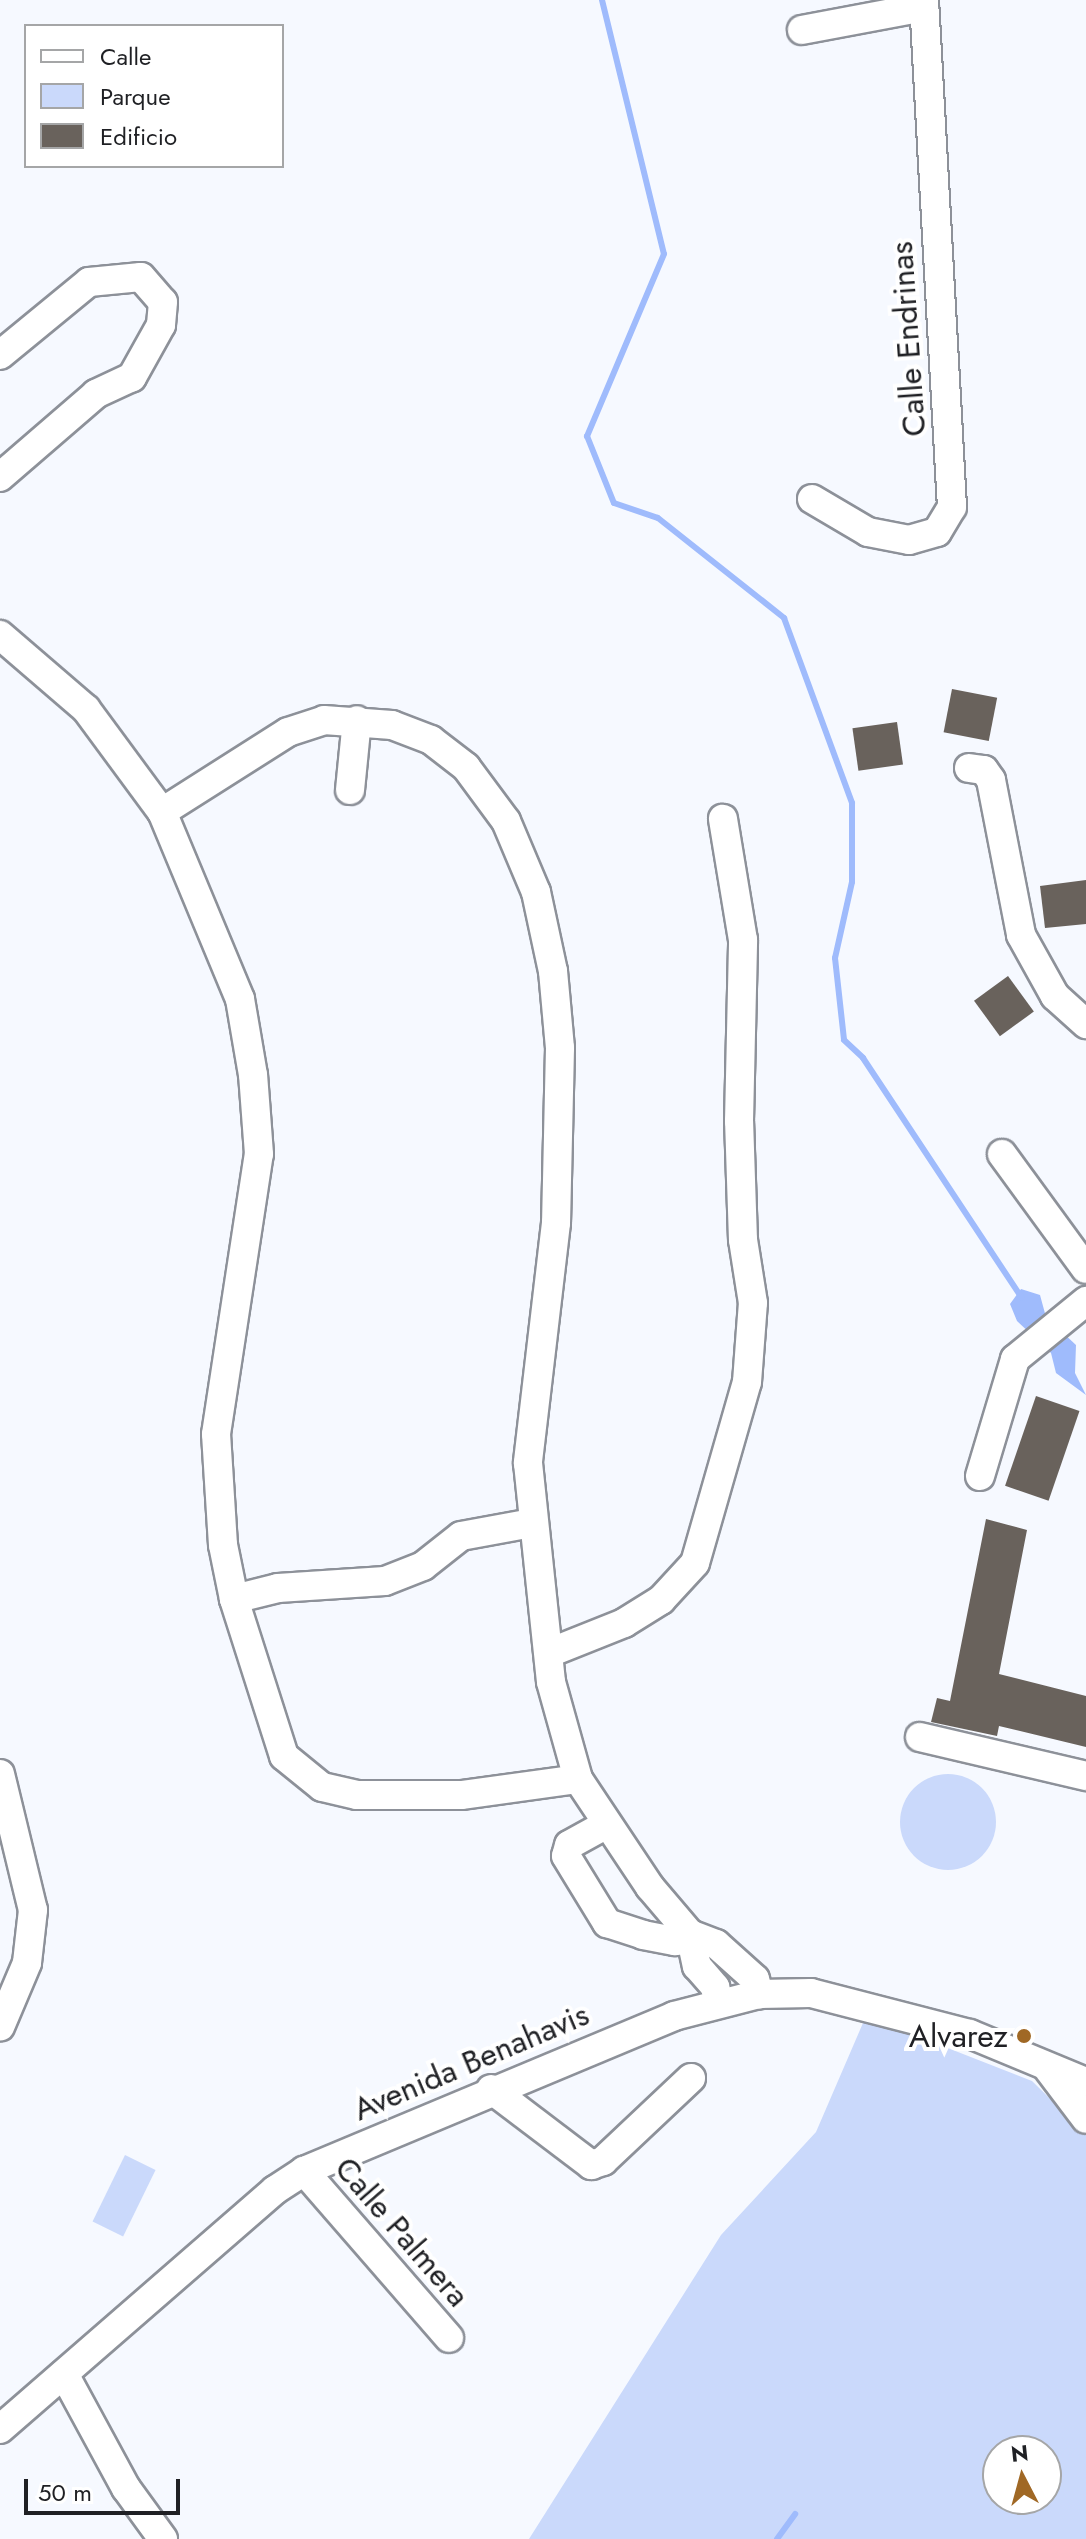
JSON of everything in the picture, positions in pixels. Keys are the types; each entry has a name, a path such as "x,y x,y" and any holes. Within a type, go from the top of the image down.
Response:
{"street":[{"path":"802,30 924,4"},
{"name":"Calle Endrinas","path":"812,499 868,532 909,540 937,532 952,507 924,4"},
{"path":"0,355 70,292 110,277 141,277 163,302 161,325 132,377 96,394 0,477"},
{"path":"0,635 86,709 162,812 240,999 253,1075 259,1154 216,1434 223,1545 234,1599 284,1756 322,1787 357,1795 461,1795 578,1779"},
{"path":"162,812 288,732 324,720 357,720 392,725 431,740 488,790 523,859 544,929 559,1033 556,1223 529,1452 532,1523 556,1703 578,1779 607,1824 690,1934 697,1966 715,1987 719,2004"},
{"path":"350,790 357,720"},
{"path":"969,768 984,770 991,780 1021,935 1055,996 1086,1024"},
{"path":"549,1653 624,1623 661,1600 695,1563 747,1382 753,1303 743,1240 739,1136 743,940 723,819"},
{"path":"1002,1154 1086,1269"},
{"path":"980,1476 1015,1359 1031,1342 1086,1301"},
{"path":"234,1599 278,1588 385,1581 423,1566 461,1536 532,1523"},
{"path":"920,1737 1086,1776"},
{"path":"0,1774 10,1852 33,1939 0,2027"},
{"path":"607,1824 569,1845 566,1856 607,1923 675,1941 690,1934 716,1944 755,1979 759,1994"},
{"name":"Avenida Benahavis","path":"0,2429 275,2190 304,2171 491,2089 719,2004 759,1994 811,1993 868,2004 970,2034 1049,2070 1086,2082"},
{"name":"Avenida Benahavis","path":"1049,2070 1086,2119"},
{"path":"491,2089 591,2165 603,2161 691,2078"},
{"name":"Calle Palmera","path":"304,2171 449,2338"},
{"path":"64,2374 126,2488 163,2539"}],"green space":[{"path":"948,1774 966,1777 982,1788 993,1804 996,1822 993,1840 982,1856 966,1867 948,1870 930,1867 914,1856 903,1840 900,1822 903,1804 914,1788 930,1777"},
{"path":"866,2016 1032,2081 1086,2134 1086,2539 529,2539 721,2235 816,2132"},
{"path":"125,2155 156,2170 123,2236 93,2222"}],"water":[{"path":"1021,1289 1040,1295 1046,1317 1076,1345 1075,1373 1086,1395 1056,1373 1051,1353 1017,1321 1010,1304"}],"building":[{"path":"952,689 997,698 989,741 944,732"},
{"path":"897,722 903,765 858,771 852,728"},
{"path":"1086,880 1086,924 1045,928 1040,886"},
{"path":"1008,976 1034,1012 1000,1036 974,1001"},
{"path":"1036,1396 1079,1411 1049,1501 1005,1486"},
{"path":"986,1519 1027,1530 999,1674 1086,1696 1086,1747 999,1726 997,1736 931,1722 937,1698 950,1701"}],"waterway":[{"path":"602,0 664,254 587,436 614,503 658,518 784,618 852,803 852,882 835,958 844,1040 863,1058 1021,1297"},
{"path":"777,2539 795,2514"}],"place":[{"name":"Alvarez","path":"1024,2036"}]}
